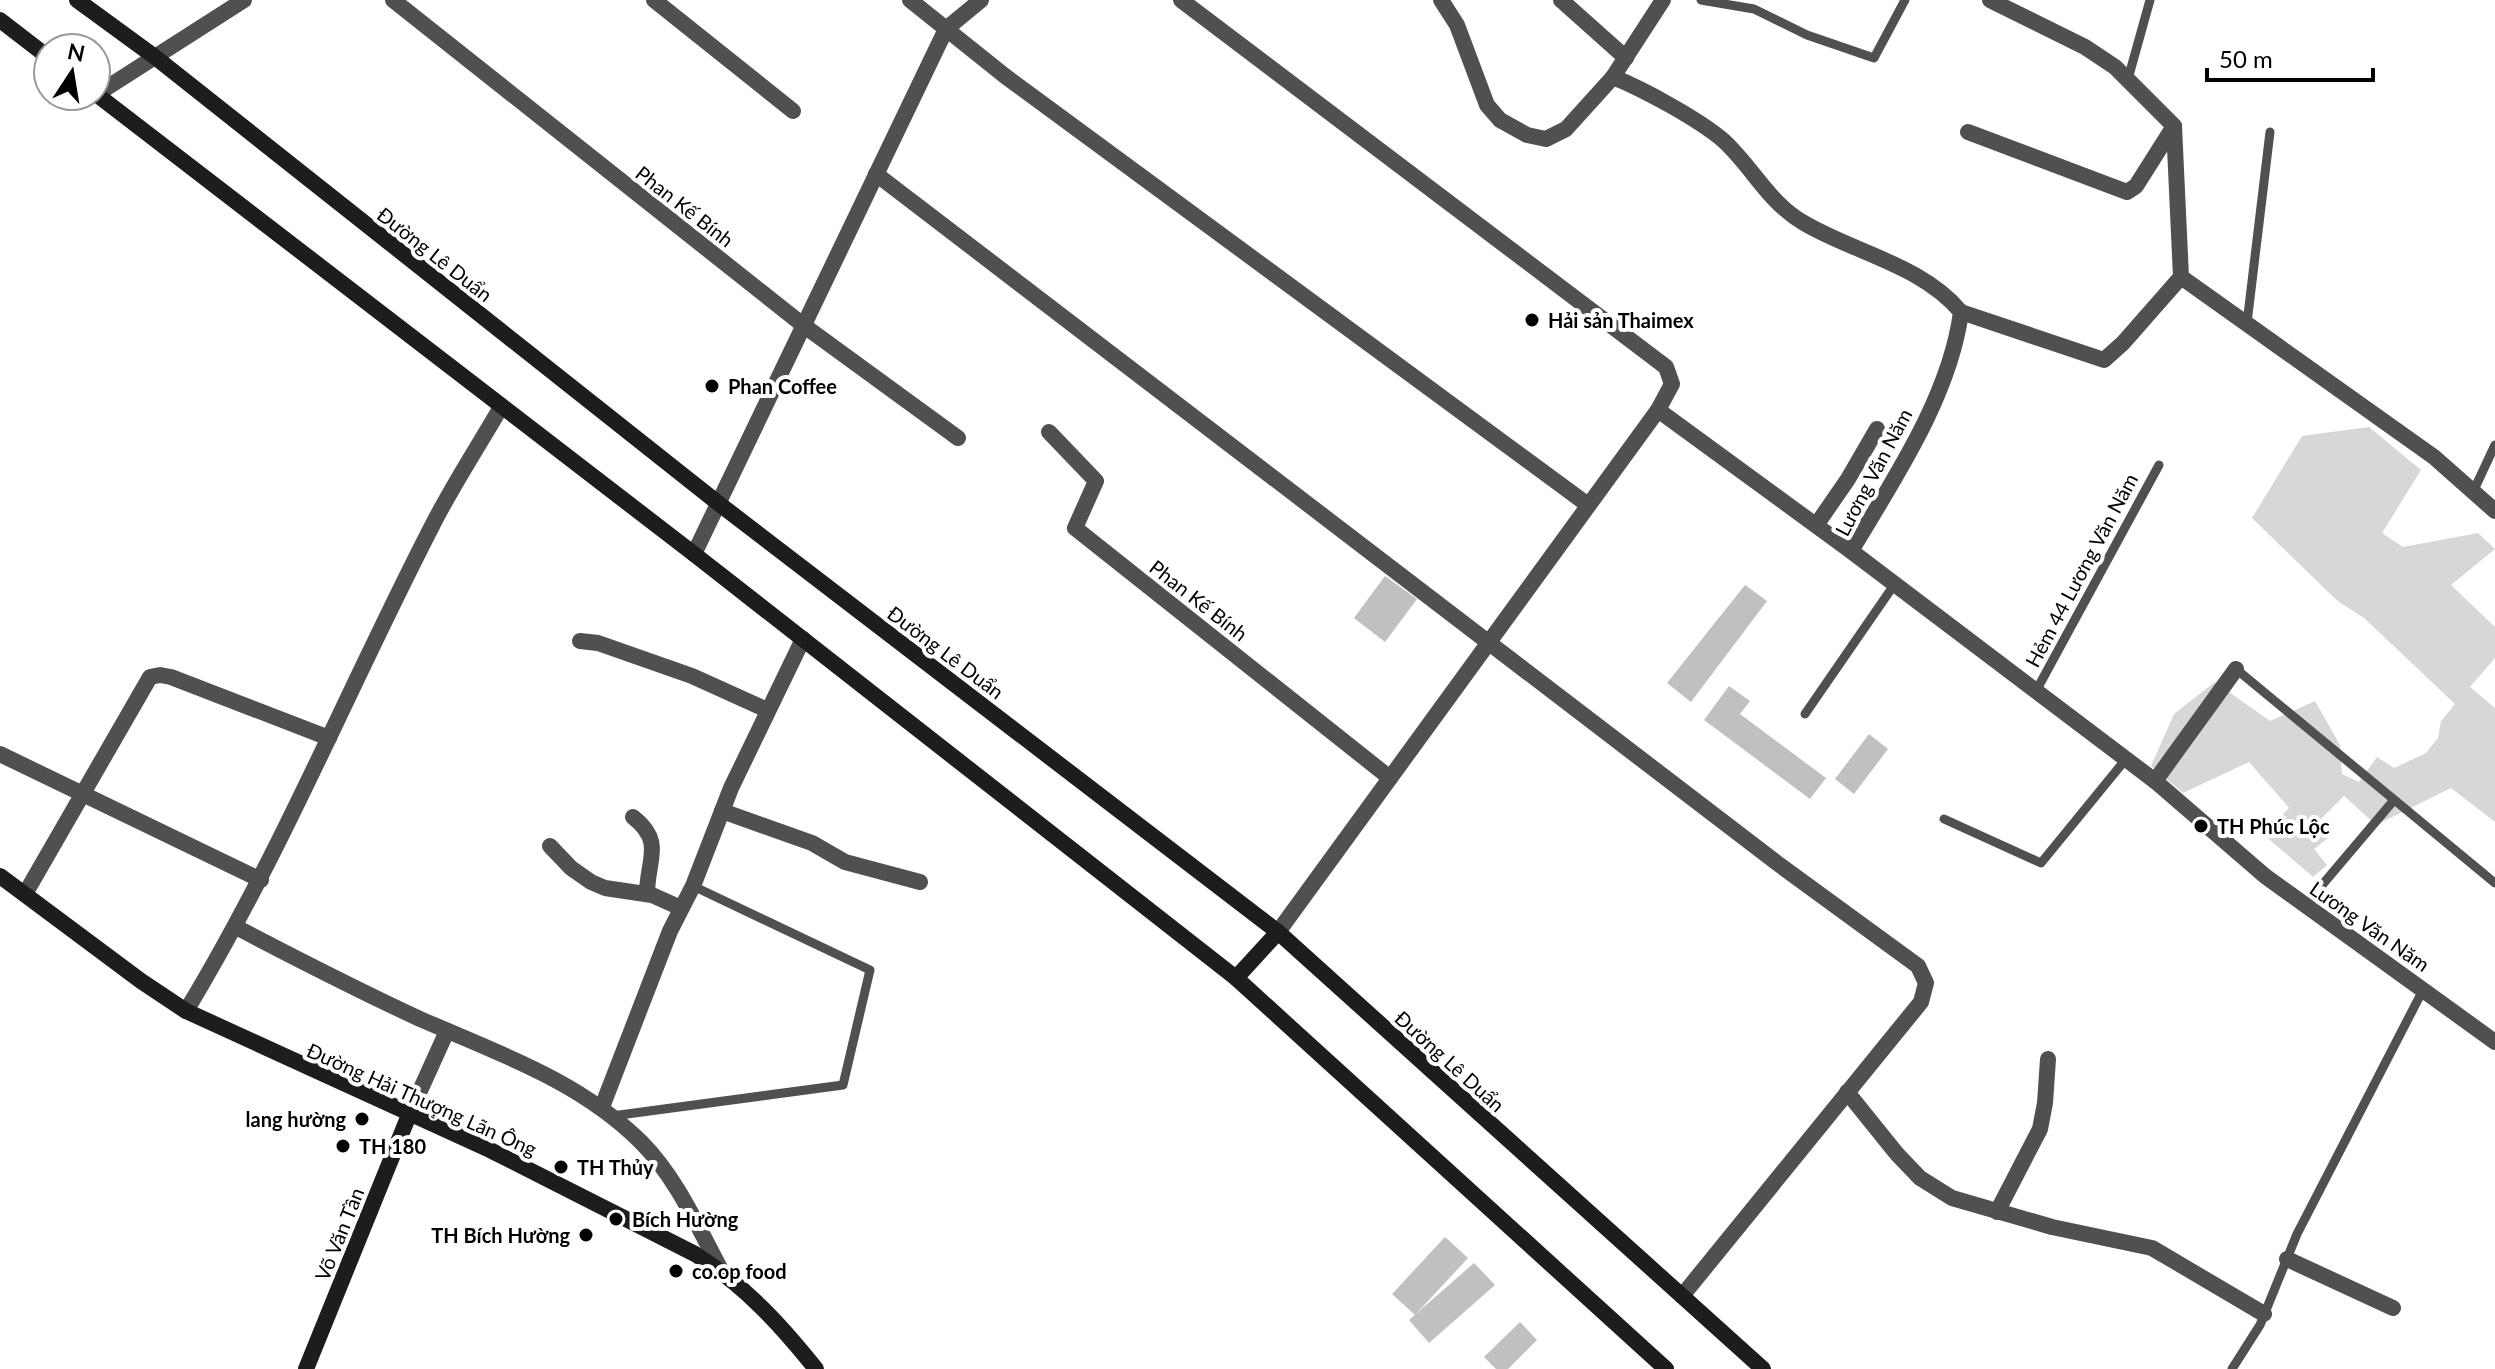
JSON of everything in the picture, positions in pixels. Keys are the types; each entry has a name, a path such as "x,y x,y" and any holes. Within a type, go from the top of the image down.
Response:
{"main road":[{"name":"Đường Lê Duẩn","path":"77,0 155,57 718,503 1278,932 1763,1369"},
{"path":"0,20 32,45"},
{"path":"112,106 694,554 1236,978 1666,1369"},
{"name":"Đường Hải Thượng Lãn Ông","path":"0,876 186,1011 583,1196 721,1270 771,1315 816,1369"},
{"path":"1236,978 1278,932"},
{"name":"Võ Văn Tần","path":"306,1369 409,1115"}],"street":[{"path":"112,84 244,0"},
{"name":"Phan Kế Bính","path":"393,0 803,325 958,438"},
{"path":"654,0 793,111"},
{"path":"910,0 1030,95 1588,505"},
{"path":"694,554 946,29 981,0"},
{"path":"1181,0 1666,367 1672,384 1658,410 1278,932"},
{"path":"1441,0 1457,25 1487,105 1500,120 1527,135 1546,139 1566,129 1613,77 1663,0"},
{"path":"1561,0 1626,58"},
{"path":"1613,77 1635,86 1724,141 1782,209 1806,224 1903,269 1947,295 1961,312 2104,360 2181,277 2174,126 2115,67 2085,47 1990,0"},
{"path":"1968,132 2127,192 2136,186 2174,126"},
{"path":"876,174 1777,863 1918,966 1926,983 1921,1002 1682,1296"},
{"path":"2181,277 2434,457 2495,511"},
{"name":"Lương Văn Năm","path":"1961,312 1957,342 1915,443 1851,551 2155,781 2265,876 2495,1042"},
{"path":"186,1011 261,880 432,525 501,407"},
{"path":"1658,410 1851,551"},
{"path":"1817,524 1877,429"},
{"name":"Phan Kế Bính","path":"1049,432 1096,481 1075,528 1390,778"},
{"path":"607,1111 681,908 767,710 803,639"},
{"path":"580,641 598,643 692,676 767,710"},
{"path":"2155,781 2236,669"},
{"path":"25,894 150,677 171,677 329,738"},
{"path":"0,754 261,880"},
{"path":"722,811 812,843 845,862 920,882"},
{"path":"633,817 652,837 653,854 647,894"},
{"path":"550,846 571,868 591,882 605,888 647,894 681,908"},
{"path":"236,927 331,977 548,1076 607,1111 654,1156 721,1270"},
{"path":"409,1115 447,1031"},
{"path":"1997,1212 2040,1129 2048,1059"},
{"path":"1847,1092 1920,1178 1952,1198 1997,1212 2152,1248 2264,1314"},
{"path":"2287,1259 2393,1308"}],"lane":[{"path":"1701,0 1754,9 1807,35 1874,58 1905,0"},
{"path":"2128,79 2150,0"},
{"path":"2247,323 2270,132"},
{"path":"2473,492 2495,445"},
{"name":"Hẻm 44 Lương Văn Năm","path":"2036,691 2159,465"},
{"path":"1805,714 1894,585"},
{"path":"2236,669 2495,883"},
{"path":"1944,819 2041,863 2126,759"},
{"path":"2306,904 2394,800"},
{"path":"607,1111 843,1085 870,970 693,886"},
{"path":"2232,1369 2264,1314 2297,1234 2424,988"}],"shaded area":[{"path":"2369,427 2421,470 2382,533 2403,547 2478,533 2495,549 2451,585 2495,627 2495,658 2470,687 2495,708 2495,822 2451,788 2376,825 2344,796 2318,822 2332,835 2314,849 2327,865 2313,877 2264,835 2289,808 2249,762 2183,793 2151,766 2174,714 2215,682 2270,721 2315,701 2340,745 2342,774 2359,782 2377,757 2394,768 2426,753 2438,738 2441,721 2455,704 2364,618 2339,602 2252,518 2302,436"}],"building":[{"path":"1385,576 1417,599 1385,642 1354,618"},
{"path":"1745,585 1767,601 1691,702 1667,683"},
{"path":"1729,686 1750,701 1740,714 1826,778 1810,799 1704,720"},
{"path":"1869,734 1888,749 1854,794 1835,779"},
{"path":"1445,1237 1468,1258 1415,1315 1392,1294"},
{"path":"1474,1263 1495,1285 1429,1343 1409,1320"},
{"path":"1520,1322 1537,1340 1508,1369 1496,1369 1484,1357"}],"place":[{"name":"Hải sản Thaimex","path":"1532,320"},
{"name":"Phan Coffee","path":"712,386"},
{"name":"TH Phúc Lộc","path":"2201,826"},
{"name":"lang hường","path":"362,1119"},
{"name":"TH 180","path":"343,1146"},
{"name":"TH Thủy","path":"561,1167"},
{"name":"Bích Hường","path":"616,1219"},
{"name":"TH Bích Hường","path":"586,1235"},
{"name":"co.op food","path":"676,1271"}]}
